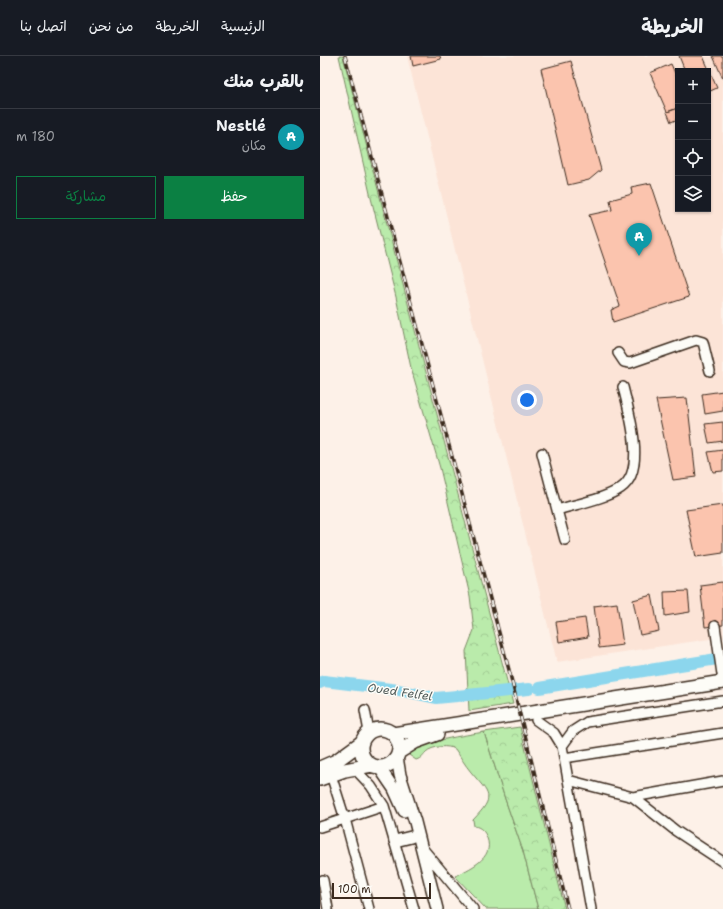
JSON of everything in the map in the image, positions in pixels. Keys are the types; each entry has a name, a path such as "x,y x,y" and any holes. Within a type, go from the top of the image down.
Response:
{"highway":[{"path":"393,734 723,682"},
{"path":"324,774 354,768 387,766 398,754 415,742 432,735 536,720 723,688"},
{"path":"324,774 336,761 366,737 382,728 393,734 398,740 398,754"},
{"path":"366,737 361,750 364,757 375,766"}],"main road":[{"path":"398,754 400,775 421,846 437,909"},
{"path":"375,766 399,797 429,909"},
{"path":"395,841 411,838"}],"street":[{"path":"618,353 624,362 630,363 696,340 703,342 710,371"},
{"path":"557,510 615,492 629,481 635,459 632,427 623,387"},
{"path":"542,453 565,540"},
{"path":"715,626 723,682"},
{"path":"562,746 573,731 587,722 723,701"},
{"path":"365,710 366,737"},
{"path":"536,720 549,728 562,746 591,909"},
{"path":"564,758 723,733"},
{"path":"354,768 371,786 384,806 414,909"},
{"path":"324,774 345,819 369,909"},
{"path":"568,780 633,797 676,830 723,862"},
{"path":"633,797 723,781"},
{"path":"320,827 384,806"},
{"path":"421,846 473,909"},
{"path":"323,880 328,909"}],"shaded area":[{"path":"407,56 723,56 723,637 557,662"}],"green space":[{"path":"339,56 343,56 513,704 469,711 466,651 474,630 470,596 440,468 411,368 396,297 371,198"},
{"path":"520,727 565,909 538,909 523,851 484,732"},
{"path":"484,732 523,851 538,909 486,909 455,876 479,862 487,852 487,838 481,829 474,826 473,820 485,806 488,796 483,786 455,749 444,747 432,748 421,758 416,760 409,755 414,750 432,742"}],"building":[{"path":"411,56 440,56 441,59 413,66"},
{"path":"679,56 703,56 708,68 684,68"},
{"path":"713,56 723,56 723,79"},
{"path":"571,61 601,170 589,180 568,185 541,69"},
{"path":"671,64 675,73 675,109 667,112 650,73"},
{"path":"711,74 717,88 711,91"},
{"path":"675,109 675,120 671,122 667,112"},
{"path":"651,183 689,297 613,322 611,310 620,306 589,215 612,210 610,200 632,194 631,187"},
{"path":"723,391 723,411 705,414 702,394"},
{"path":"687,398 696,477 673,480 656,400"},
{"path":"723,422 723,441 709,443 705,424"},
{"path":"723,450 723,471 713,472 708,452"},
{"path":"723,505 723,553 696,557 686,510"},
{"path":"723,582 723,625 705,627 700,585"},
{"path":"688,591 690,612 665,616 664,592"},
{"path":"652,595 659,631 640,635 633,600"},
{"path":"617,603 623,645 599,648 594,606"},
{"path":"585,618 588,637 559,642 556,622"}],"waterway":[{"name":"Oued Felfel","path":"539,688 723,658"},
{"name":"Oued Felfel","path":"320,683 324,681 399,690 436,698 529,689"}],"railway":[{"path":"345,56 509,670 568,909"}],"place":[{"name":"Nestlé","path":"639,256"}]}
